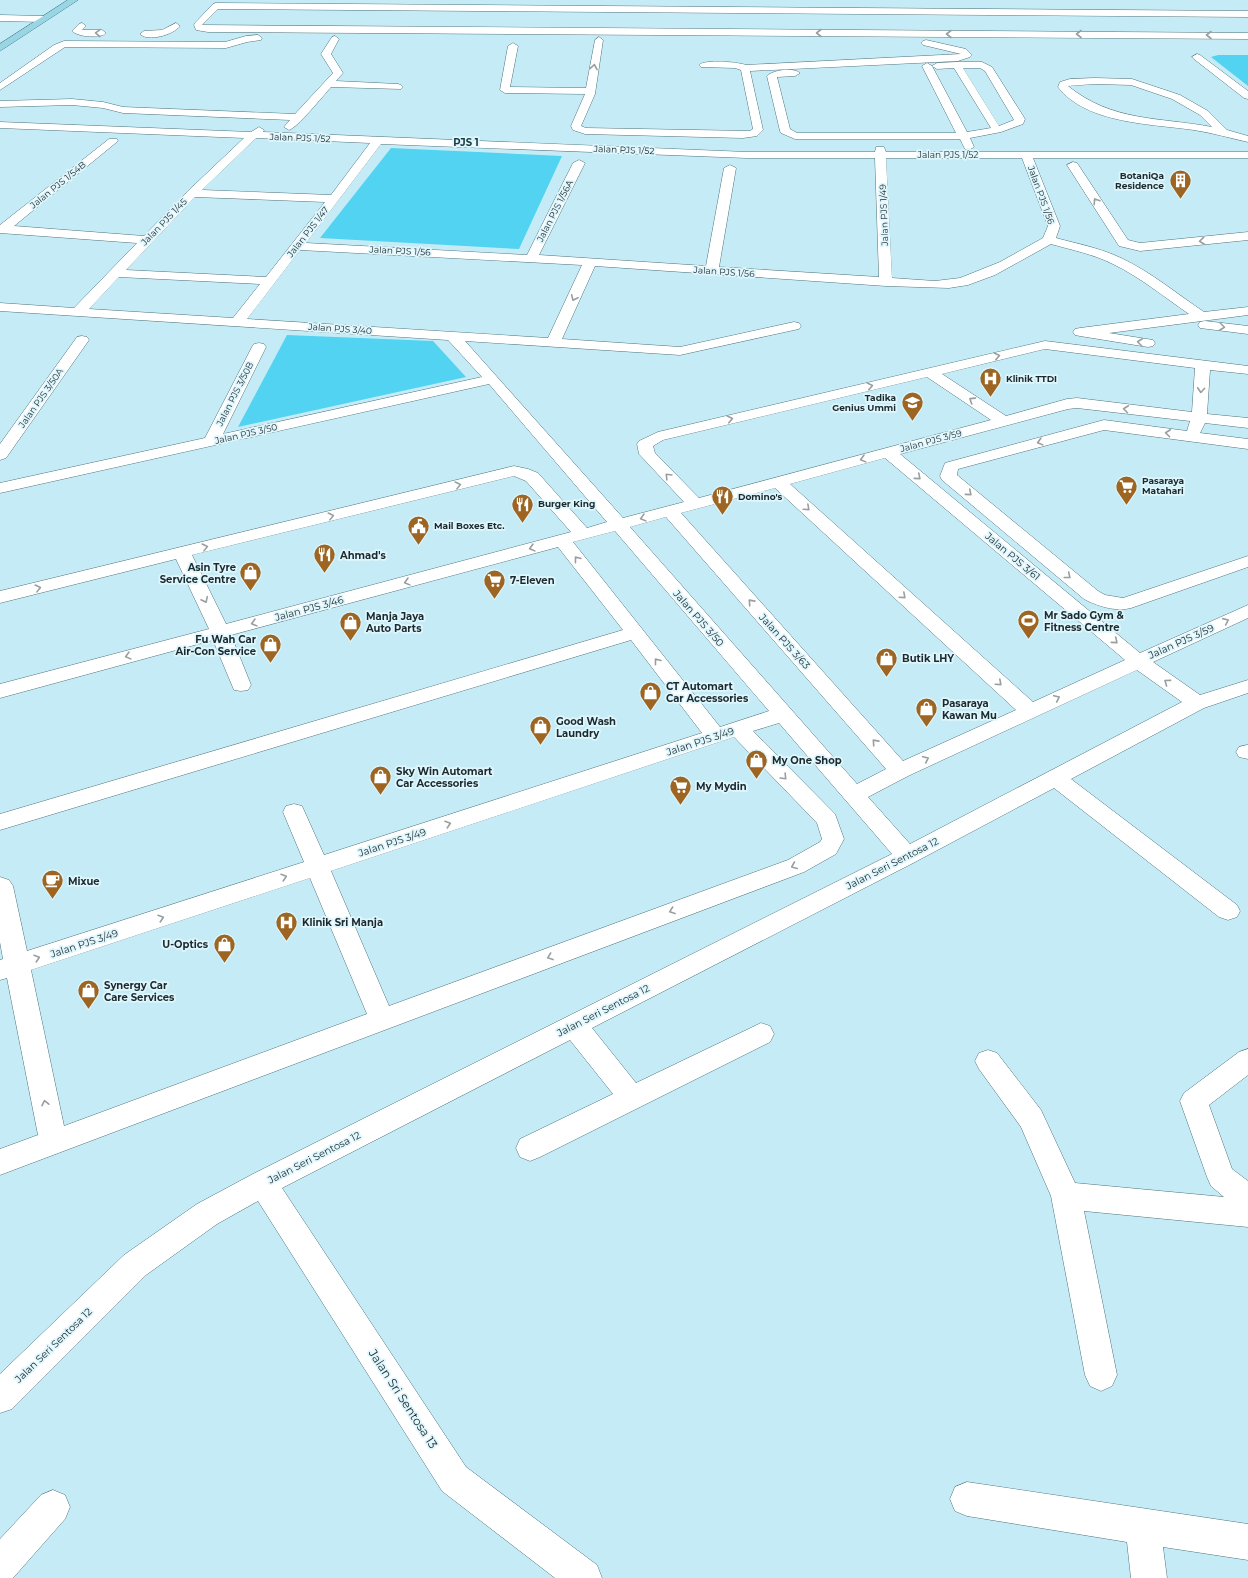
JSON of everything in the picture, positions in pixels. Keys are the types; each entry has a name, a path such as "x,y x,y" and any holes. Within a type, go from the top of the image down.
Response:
{"main road":[{"path":"2,45 74,0"}],"street":[{"path":"298,0 1248,6"},
{"path":"1248,14 1139,13 642,20 199,28 198,25 216,6 233,3 642,20 1162,35 1248,36"},
{"path":"1139,13 1162,35"},
{"path":"0,18 44,19"},
{"path":"0,24 35,25"},
{"path":"82,26 76,31 81,33 110,34"},
{"path":"132,34 165,33 172,30 176,26"},
{"path":"0,87 15,77 27,75 38,68 32,64 56,47 64,44 75,43 226,45 246,39 258,38 918,42 963,51 967,55 958,58 745,68 736,66 704,65"},
{"path":"283,134 338,73 326,54 335,39"},
{"path":"599,40 590,93 576,128 585,131 638,133 649,130 676,130 694,134 743,136 753,134 758,130 745,68"},
{"path":"513,46 505,90 590,93"},
{"path":"1197,57 1248,96"},
{"path":"957,64 997,130"},
{"path":"957,64 982,65 989,68 1020,119 1019,122 997,130 963,136 801,136 790,134 785,131 772,76 774,75 957,64"},
{"path":"927,66 971,152"},
{"path":"318,80 332,80 398,87"},
{"path":"1222,132 1204,113 1176,97 1132,82 1095,81 1070,82 1063,84 1063,87 1071,95 1084,104 1115,116 1222,132 1248,139"},
{"path":"308,89 318,95"},
{"path":"0,104 15,105 40,102 89,103 106,105 123,110 299,116"},
{"name":"Jalan PJS 1/45","path":"78,312 192,193 272,116"},
{"name":"Jalan PJS 1/52","path":"0,120 256,133"},
{"name":"Jalan PJS 1/52","path":"0,125 256,133 746,152"},
{"name":"Jalan PJS 1/52","path":"283,134 377,141 746,152 971,152 1248,148"},
{"path":"743,136 746,152"},
{"name":"Jalan PJS 1/54B","path":"1,229 113,141"},
{"name":"Jalan PJS 1/47","path":"237,322 298,246 377,141"},
{"name":"Jalan PJS 1/49","path":"880,152 886,282"},
{"name":"Jalan PJS 1/52","path":"971,152 1026,155 1248,155"},
{"name":"Jalan PJS 1/56","path":"298,246 590,262 938,286 971,280 1042,245 1049,240 1054,226 1026,155"},
{"name":"Jalan PJS 1/56A","path":"530,259 578,163"},
{"path":"1248,164 1072,165 1123,243 1140,247 1248,236"},
{"path":"712,271 730,168"},
{"path":"192,193 334,199"},
{"path":"1,229 146,240"},
{"path":"1049,240 1100,254 1118,261 1131,268 1202,317"},
{"path":"552,343 590,262"},
{"path":"116,273 269,281"},
{"name":"Jalan PJS 3/40","path":"0,307 680,351 794,326"},
{"path":"1163,344 1080,332 1248,311"},
{"path":"1170,320 1248,330"},
{"name":"Jalan PJS 3/50","path":"453,337 906,856"},
{"name":"Jalan PJS 3/50A","path":"0,455 82,340"},
{"path":"696,504 647,454 645,444 658,437 1045,345 1248,370"},
{"name":"Jalan PJS 3/50B","path":"211,442 259,347"},
{"path":"1192,436 1198,417 1203,364"},
{"path":"929,372 1004,421"},
{"name":"Jalan PJS 3/50","path":"0,488 492,380"},
{"name":"Jalan PJS 3/59","path":"618,525 1067,404 1077,403 1248,423"},
{"path":"1248,444 1104,426 951,466 948,476 1091,595 1100,600 1124,604 1248,561"},
{"name":"Jalan PJS 3/61","path":"888,452 1138,661 1197,703"},
{"path":"0,597 514,472 522,472 532,477 583,534"},
{"path":"778,482 1030,711"},
{"name":"Jalan PJS 3/63","path":"670,511 900,771"},
{"name":"Jalan PJS 3/46","path":"0,690 618,525"},
{"path":"0,1162 796,866 828,848 833,839 827,820 727,732 635,634 562,540"},
{"path":"1012,556 1034,548"},
{"path":"182,552 220,632 241,685"},
{"name":"Jalan PJS 3/59","path":"853,795 900,771 1248,611"},
{"path":"0,822 635,634"},
{"name":"Jalan Seri Sentosa 12","path":"0,1397 135,1265 207,1214 263,1183 906,856 1197,703 1248,686"},
{"name":"Jalan PJS 3/49","path":"8,968 783,714"},
{"path":"1056,778 1228,911"},
{"path":"294,812 382,1019"},
{"path":"1,886 8,968 53,1142"},
{"path":"574,1025 632,1098"},
{"path":"530,1148 761,1034"},
{"path":"1248,1060 1194,1101 1221,1177 1248,1199"},
{"path":"988,1061 1031,1119 1066,1196 1101,1375"},
{"name":"Jalan Sri Sentosa 13","path":"263,1183 454,1479 584,1578"},
{"path":"1066,1196 1248,1213"},
{"path":"967,1499 1248,1542"},
{"path":"0,1565 53,1507"},
{"path":"1143,1527 1149,1578"}],"shaded area":[{"path":"1218,55 1248,55 1248,86 1211,57"},
{"path":"391,148 562,156 519,249 320,238"},
{"path":"287,335 433,341 466,377 238,427"}],"place":[{"name":"BotaniQa Residence","path":"1180,200"},
{"name":"Klinik TTDI","path":"991,398"},
{"name":"Tadika Genius Ummi","path":"912,422"},
{"name":"Pasaraya Matahari","path":"1127,506"},
{"name":"Domino's","path":"722,516"},
{"name":"Burger King","path":"523,524"},
{"name":"Mail Boxes Etc.","path":"418,546"},
{"name":"Ahmad's","path":"325,574"},
{"name":"Asin Tyre Service Centre","path":"251,592"},
{"name":"7-Eleven","path":"495,600"},
{"name":"Mr Sado Gym & Fitness Centre","path":"1028,640"},
{"name":"Manja Jaya Auto Parts","path":"350,642"},
{"name":"Fu Wah Car Air-Con Service","path":"271,664"},
{"name":"Butik LHY","path":"887,678"},
{"name":"CT Automart Car Accessories","path":"651,712"},
{"name":"Pasaraya Kawan Mu","path":"927,728"},
{"name":"Good Wash Laundry","path":"540,746"},
{"name":"My One Shop","path":"756,780"},
{"name":"Sky Win Automart Car Accessories","path":"381,796"},
{"name":"My Mydin","path":"680,806"},
{"name":"Mixue","path":"52,900"},
{"name":"Klinik Sri Manja","path":"286,942"},
{"name":"U-Optics","path":"224,964"},
{"name":"Synergy Car Care Services","path":"88,1010"}],"district":[{"name":"PJS 1","path":"466,142"}]}
